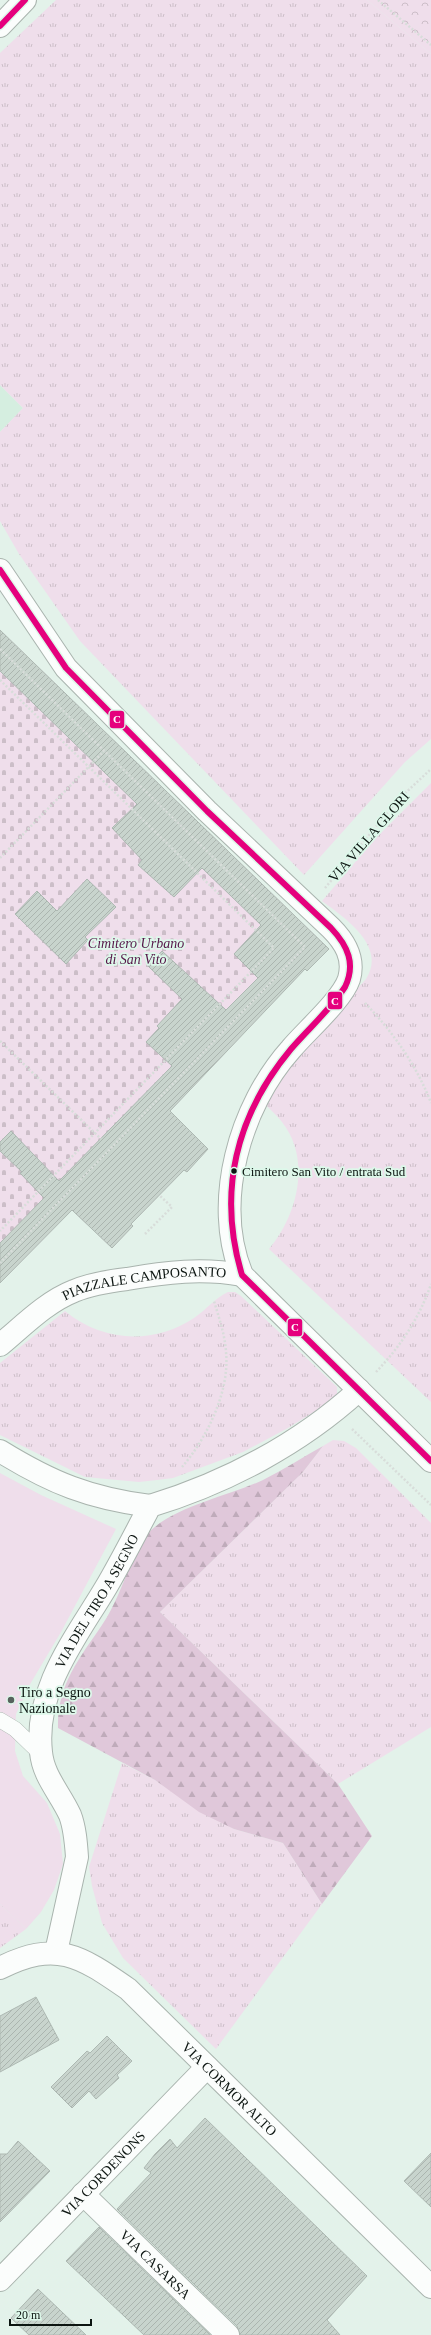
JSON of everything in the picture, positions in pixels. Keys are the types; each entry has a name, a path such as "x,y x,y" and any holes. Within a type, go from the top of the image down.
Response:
{"street":[{"path":"0,26 26,0"},
{"path":"0,570 66,668 207,810 342,939 349,952 351,970 346,984"},
{"name":"PIAZZALE CAMPOSANTO","path":"0,1345 55,1301 74,1291 93,1285 161,1274 205,1270 242,1275 232,1242 232,1186 240,1141 256,1097 267,1077 346,984"},
{"path":"242,1275 431,1461"},
{"path":"0,1451 48,1479 75,1489 100,1498 150,1506 190,1494 232,1475 291,1441 334,1412 359,1390"},
{"name":"VIA DEL TIRO A SEGNO","path":"56,1952 75,1870 76,1842 70,1815 45,1770 41,1754 39,1734 42,1718 60,1663 106,1588 150,1506"},
{"name":"VIA CORMOR ALTO","path":"0,1968 21,1957 56,1952 79,1960 103,1972 128,1989 431,2287"},
{"name":"VIA CORDENONS","path":"0,2280 207,2067"},
{"name":"VIA CASARSA","path":"83,2194 228,2335"}],"lane":[{"path":"0,1720 15,1730 41,1754"}],"path":[{"path":"378,0 431,45"},
{"path":"0,649 305,948 0,1263"},
{"path":"0,680 274,948 0,1231"},
{"path":"0,858 104,751"},
{"name":"VIA VILLA GLORI","path":"309,906 399,799 431,769"},
{"path":"346,984 378,1016 400,1046 422,1081 431,1103"},
{"path":"0,1041 101,1138"},
{"path":"145,1234 172,1207 159,1195"},
{"path":"359,1390 393,1354 423,1307 431,1284"},
{"path":"178,1472 203,1438 217,1409 224,1381 227,1353 223,1332 214,1302"},
{"path":"334,1412 431,1506"}],"shaded area":[{"path":"0,385 23,408 0,432"}],"green space":[{"path":"56,0 367,0 431,54 431,739 405,762 304,875 80,641 19,554 0,521 0,432 23,408 0,385 0,53"},
{"path":"367,0 431,0 431,54"},
{"name":"Cimitero Urbano di San Vito","path":"0,630 329,949 307,971 305,969 170,1111 208,1149 187,1172 184,1170 131,1224 133,1226 112,1248 72,1210 0,1283"},
{"path":"431,783 431,1402 269,1249 279,1236 287,1221 297,1187 298,1170 297,1153 291,1137 280,1119 263,1102 275,1081 366,979 371,967 371,955 367,944 360,934 352,924 322,901 374,840"},
{"path":"228,1292 235,1292 241,1296 337,1387 337,1395 322,1407 288,1428 243,1452 173,1478 157,1480 139,1482 85,1477 0,1435 0,1363 65,1311 95,1329 112,1334 145,1336 162,1333 178,1327 194,1318 219,1297"},
{"path":"333,1440 344,1441 356,1448 431,1523 431,1727 338,1784 160,1612 303,1472 323,1446"},
{"path":"323,1446 303,1472 160,1612 338,1784 372,1836 322,1904 283,1843 234,1829 199,1812 155,1780 58,1728 61,1699 65,1685 85,1649 107,1618 139,1545 152,1529 181,1511 263,1480"},
{"name":"Tiro a Segno Nazionale","path":"0,1473 41,1495 116,1529 61,1632 29,1686 16,1714 15,1751 23,1776 47,1803 60,1834 63,1864 54,1890 41,1912 26,1929 0,1904"},
{"path":"122,1763 155,1780 234,1829 283,1843 322,1904 216,2049 123,1958 102,1923 92,1886 89,1867"},
{"path":"0,1904 26,1929 0,1948"}],"building":[{"path":"0,630 329,949 307,971 305,969 170,1111 208,1149 187,1172 184,1170 131,1224 133,1226 112,1248 72,1210 0,1283 0,1243 44,1198 20,1173 22,1172 0,1151 0,1142 11,1131 59,1181 172,1066 146,1042 159,1028 157,1026 182,999 148,966 162,951 226,1010 258,978 234,954 261,925 202,868 174,897 138,865 142,860 112,828 137,804 0,671"},
{"path":"87,879 116,907 85,937 88,940 66,964 15,914 37,891 57,911"},
{"path":"36,1997 59,2040 0,2072 0,2016"},
{"path":"107,2036 132,2061 117,2075 119,2078 96,2099 89,2091 72,2108 51,2087 87,2051 90,2053"},
{"path":"205,2118 367,2276 327,2320 340,2335 240,2335 237,2326 117,2209 151,2173 144,2168 155,2154 170,2139 177,2148"},
{"path":"18,2141 50,2171 0,2222 0,2154 7,2154"},
{"path":"431,2153 431,2207 404,2181"},
{"path":"99,2227 210,2335 144,2335 66,2261"},
{"path":"38,2289 86,2335 29,2335 11,2318"}],"transit line":[{"name":"C","path":"0,26 25,0"},
{"name":"C","path":"0,570 66,668 207,811 331,928 346,949 350,963 350,971 345,987 326,1011 291,1049 272,1074 257,1100 245,1128 236,1156 232,1184 231,1214 235,1244 242,1275 431,1461"}],"place":[{"name":"Cimitero San Vito / entrata Sud","path":"234,1171"},
{"name":"Tiro a Segno Nazionale","path":"11,1700"}]}
